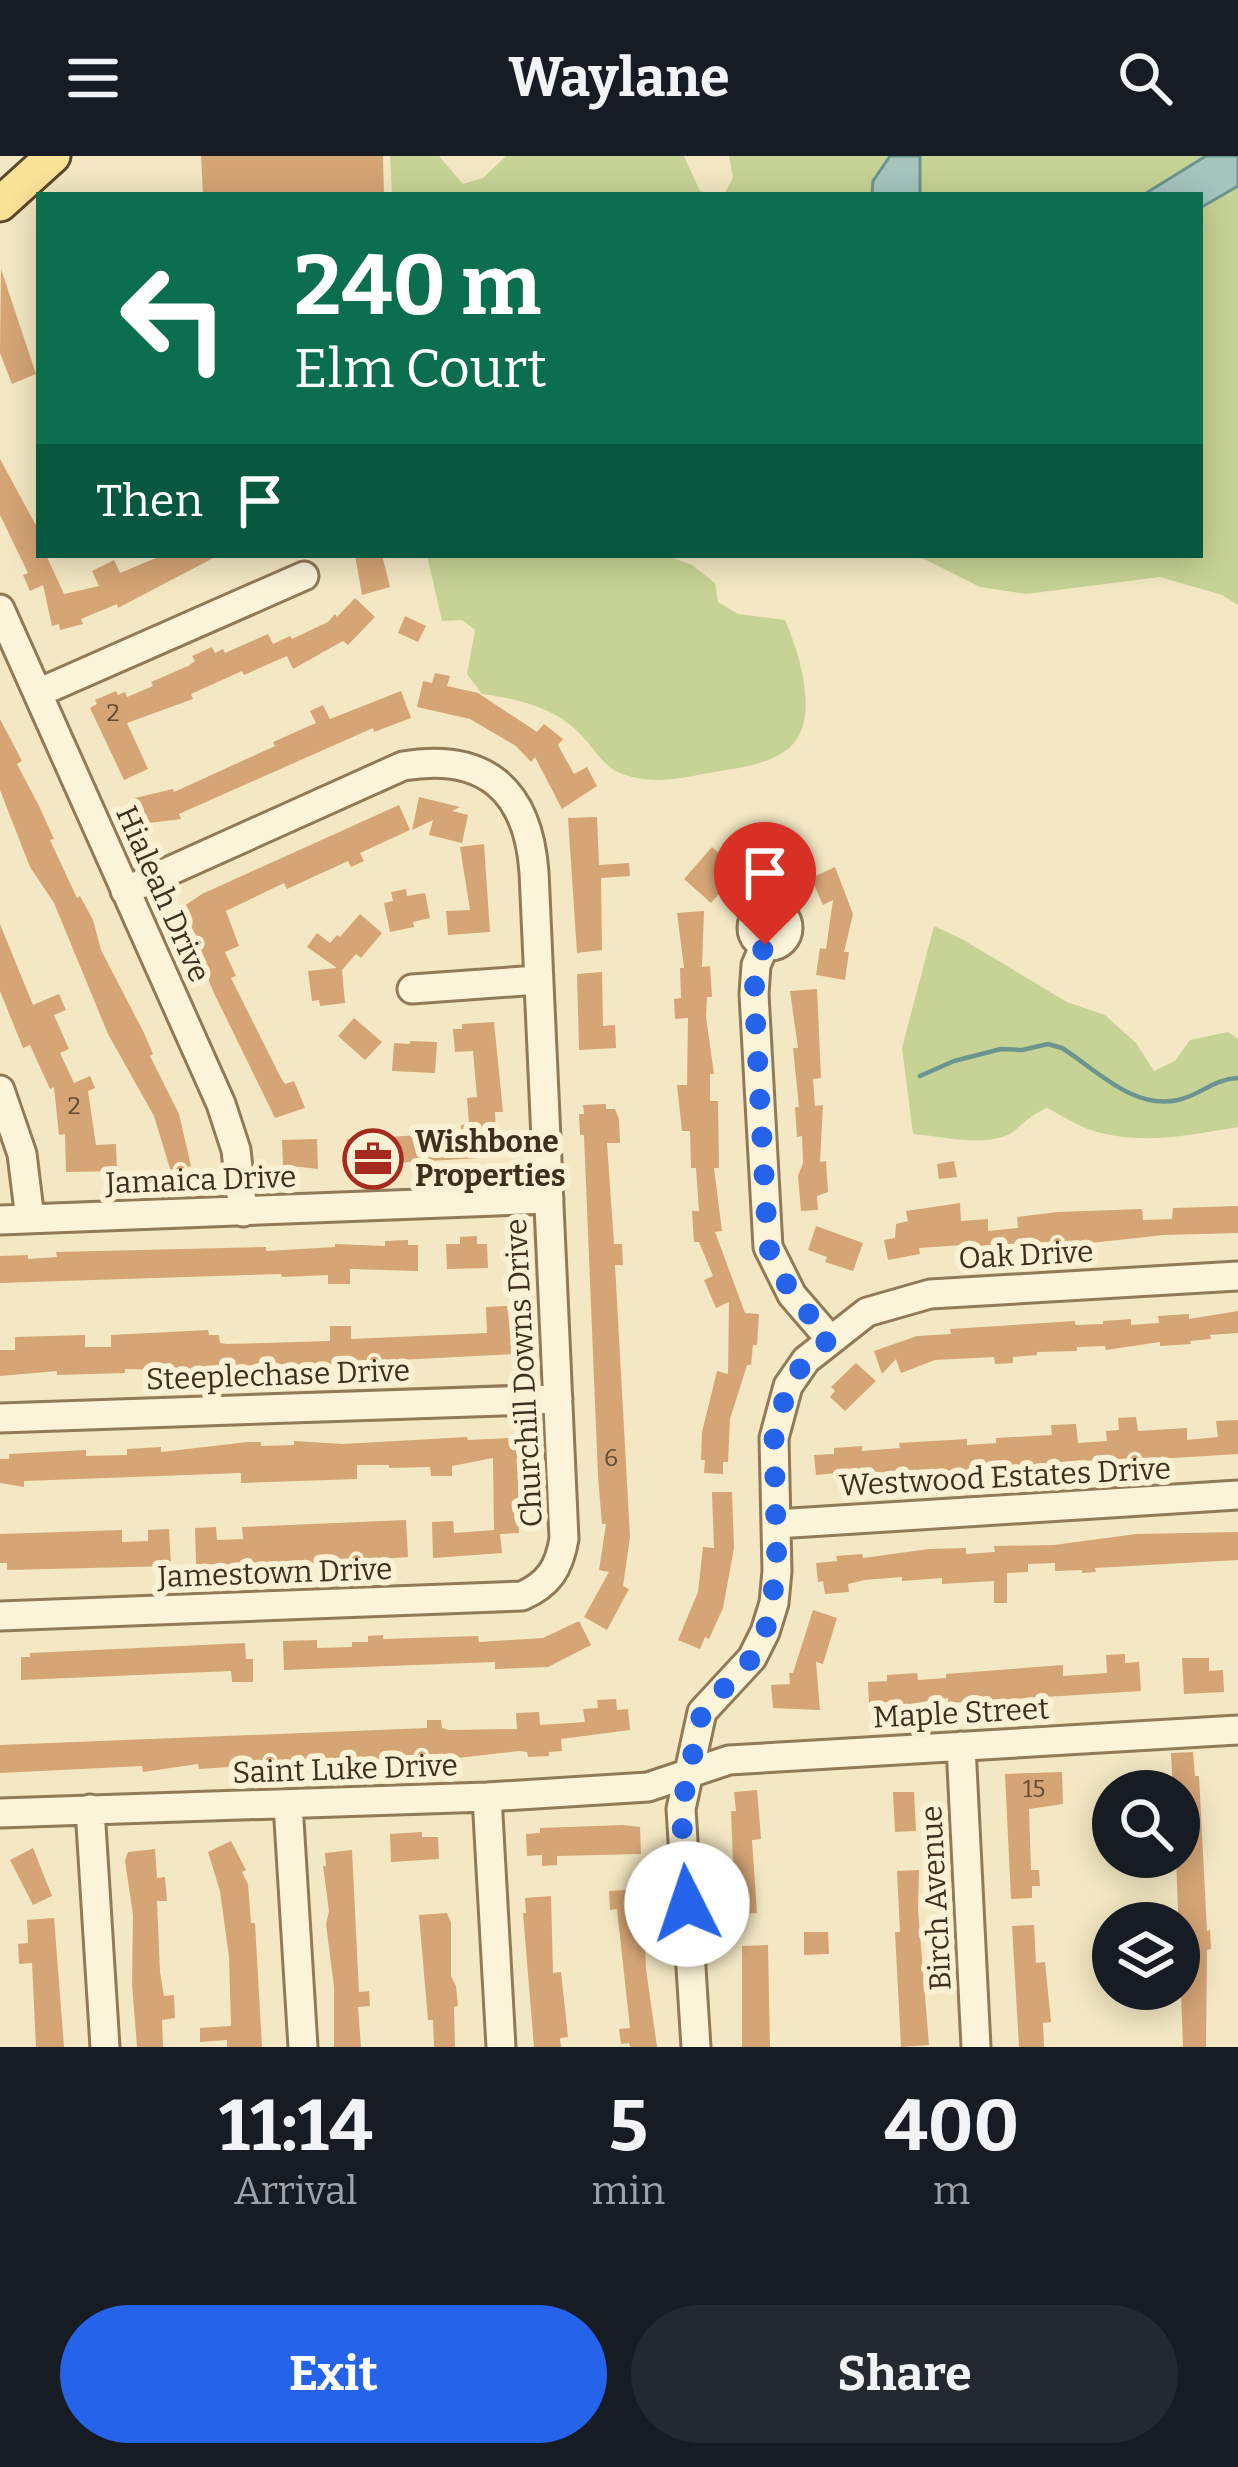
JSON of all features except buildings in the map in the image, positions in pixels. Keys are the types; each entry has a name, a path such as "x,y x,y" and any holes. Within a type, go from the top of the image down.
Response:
{"main road":[{"path":"0,204 53,156"}],"street":[{"path":"38,693 304,576"},
{"name":"Hialeah Drive","path":"0,609 221,1104 236,1150 243,1212"},
{"name":"Churchill Downs Drive","path":"125,891 403,766 453,762 491,777 509,794 532,844 565,1539 548,1580"},
{"path":"765,945 756,965 754,994 768,1247 792,1295 830,1338"},
{"path":"412,989 538,980"},
{"path":"0,1090 22,1154 30,1219"},
{"name":"Jamaica Drive","path":"0,1220 549,1199"},
{"name":"Oak Drive","path":"696,2047 681,1809 702,1712 752,1658 774,1604 774,1438 788,1386 806,1360 867,1312 930,1294 1238,1276"},
{"name":"Steeplechase Drive","path":"0,1418 558,1399"},
{"name":"Westwood Estates Drive","path":"776,1524 1238,1495"},
{"name":"Jamestown Drive","path":"0,1616 522,1596 548,1580"},
{"name":"Maple Street","path":"688,1771 729,1760 1238,1730"},
{"name":"Birch Avenue","path":"961,1746 976,2047"},
{"name":"Saint Luke Drive","path":"0,1813 487,1797 648,1787 688,1771"},
{"path":"487,1797 501,2047"},
{"path":"287,1804 303,2047"},
{"path":"90,1809 105,2047"}],"green space":[{"path":"390,156 439,156 463,184 483,178 506,156 684,156 703,192 392,192"},
{"path":"729,156 890,156 873,181 872,192 726,192 733,177"},
{"path":"904,156 1238,156 1192,192 901,192"},
{"path":"1238,186 1238,605 1222,595 1160,577 1026,594 980,587 922,558 1203,558 1203,206"},
{"path":"428,558 673,558 692,565 715,583 718,602 738,614 785,620 804,686 804,722 788,749 760,763 664,780 620,773 560,717 522,702 482,694 467,674 475,630 462,620 442,621"},
{"path":"934,926 1067,1002 1105,1015 1136,1043 1154,1071 1175,1061 1190,1040 1228,1032 1238,1039 1238,1127 1164,1138 1127,1137 1091,1130 1047,1108 995,1139 913,1134 902,1048"}],"water":[{"path":"890,156 920,156 920,192 872,192 873,181"},
{"path":"1206,156 1238,156 1238,186 1203,206 1203,192 1148,192"}],"waterway":[{"path":"920,1076 1001,1049 1048,1044 1062,1048 1131,1094 1162,1102 1238,1078"}],"place":[{"name":"Wishbone Properties","path":"373,1159"}],"route":[{"path":"687,1904 681,1809 702,1712 752,1658 765,1633 777,1571 774,1438 788,1386 830,1338 776,1270 763,1217 754,994 756,965 765,945"}]}
